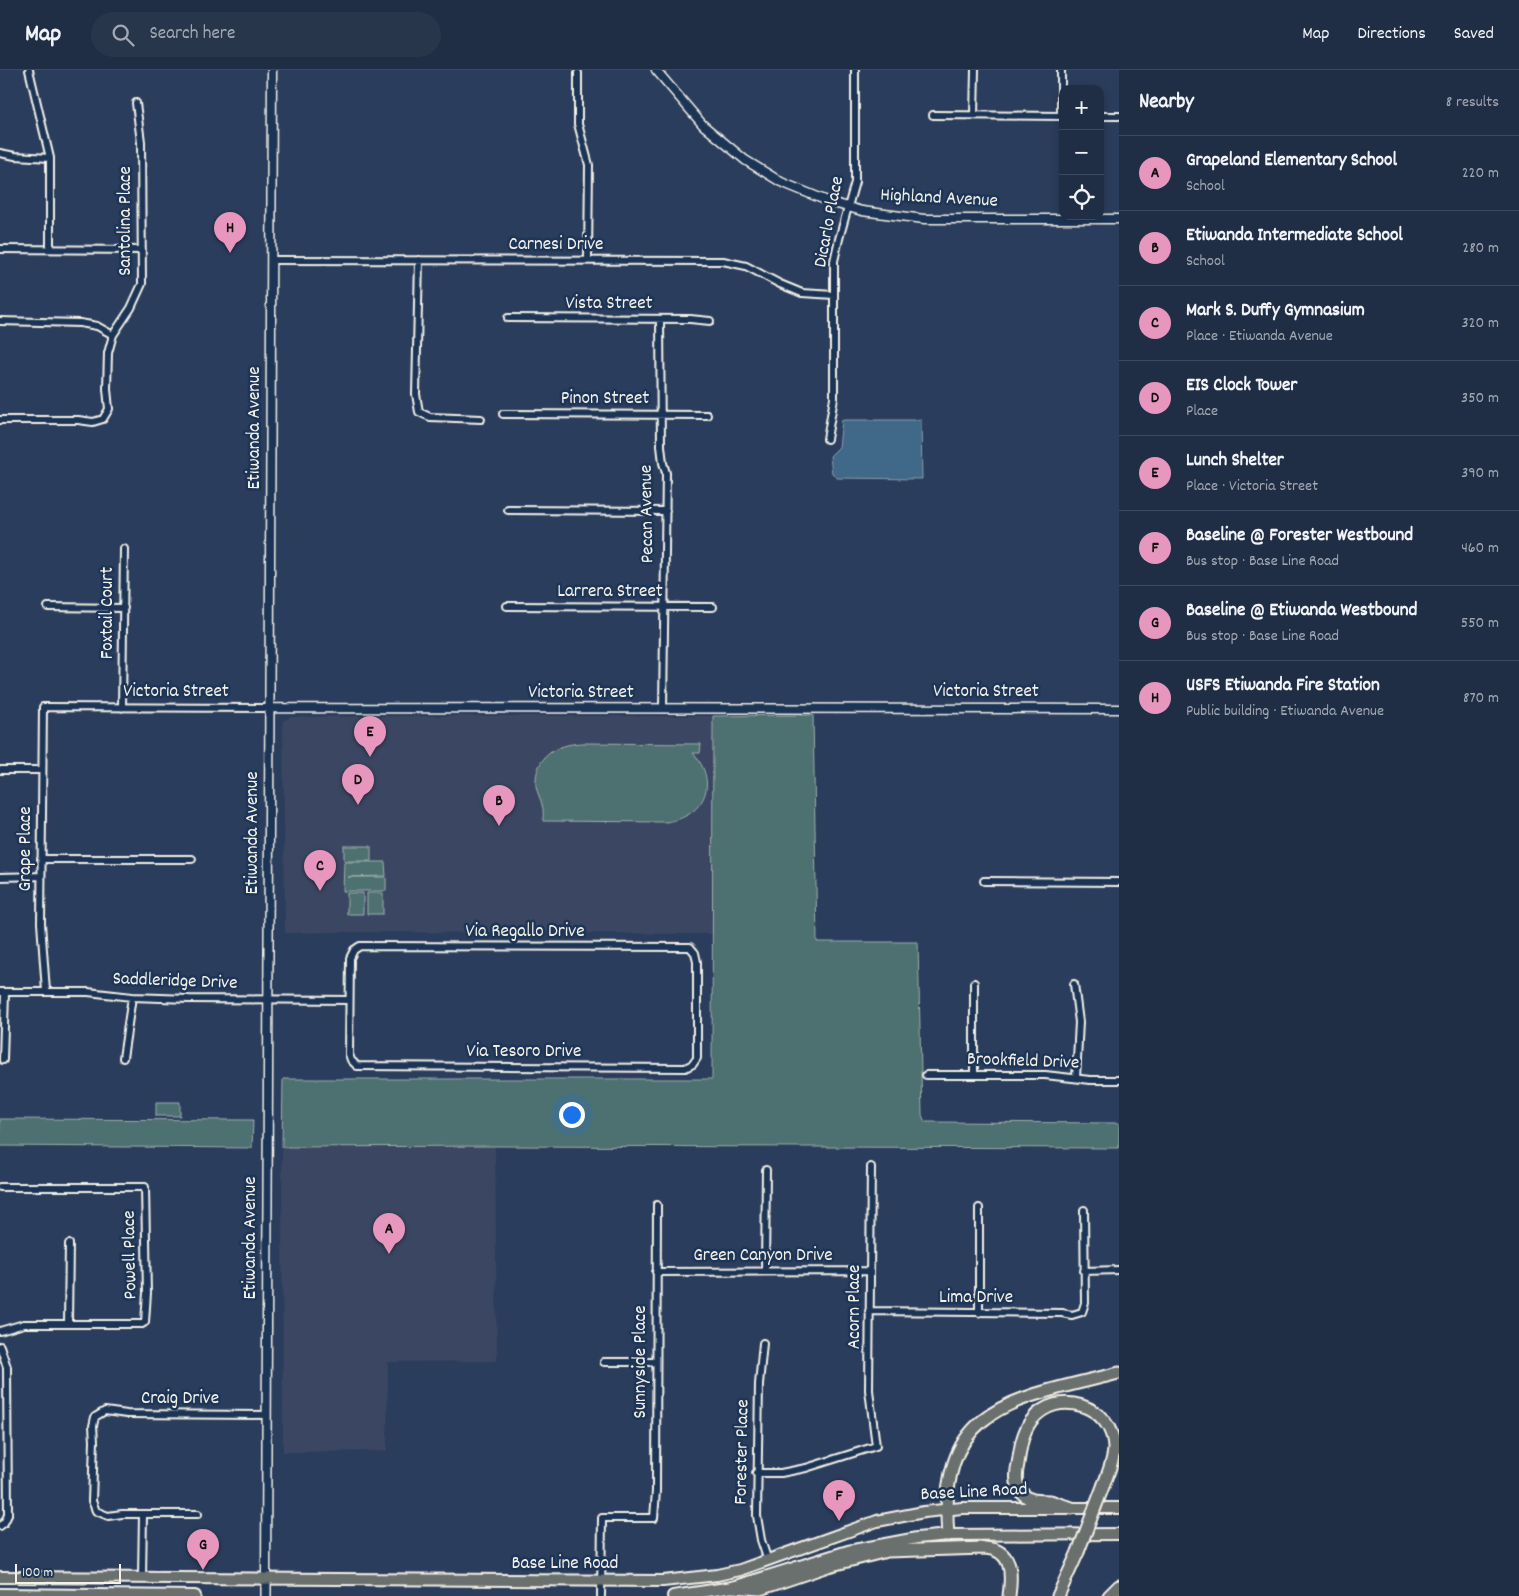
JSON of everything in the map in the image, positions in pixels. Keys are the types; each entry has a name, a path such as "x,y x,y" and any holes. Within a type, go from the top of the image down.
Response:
{"highway":[{"path":"948,1536 946,1509 948,1483 957,1452 972,1431 984,1419 1016,1400 1119,1373"},
{"path":"1058,1596 1078,1552 1104,1484 1113,1459 1114,1448 1110,1429 1101,1416 1088,1407 1062,1403 1049,1406 1030,1422 1024,1435 1016,1483 1022,1493 1029,1499 1072,1508"},
{"path":"733,1587 760,1589 845,1561 887,1552 985,1548 999,1551 1008,1560 1010,1574 1009,1596"},
{"path":"1109,1596 1119,1586"}],"main road":[{"name":"Base Line Road","path":"0,1577 663,1581 691,1579 732,1572 768,1561 877,1521 946,1509 1119,1508"},
{"path":"673,1596 733,1587 848,1551 902,1540 948,1536 1119,1534"},
{"name":"Etiwanda Avenue","path":"266,1579 266,1596"},
{"path":"0,1594 196,1596"}],"street":[{"path":"29,70 50,158 50,250"},
{"name":"Etiwanda Avenue","path":"266,1579 272,70"},
{"name":"Highland Avenue","path":"656,70 703,125 745,160 781,182 812,196 848,208 927,219 1119,219"},
{"name":"Dicarlo Place","path":"827,439 834,398 834,260 855,182 855,70"},
{"path":"974,115 975,70"},
{"path":"1061,70 1061,85"},
{"path":"578,73 578,124 589,165 588,260"},
{"name":"Santolina Place","path":"0,420 78,420 93,422 103,419 109,409 108,353 113,335 131,308 142,284 141,142 136,103"},
{"path":"933,114 1059,116"},
{"path":"1104,116 1119,116"},
{"path":"0,153 50,158"},
{"path":"0,248 142,250"},
{"name":"Carnesi Drive","path":"271,260 723,261 746,266 802,293 834,295"},
{"path":"419,260 416,394 419,412 430,417 482,419"},
{"name":"Vista Street","path":"508,318 690,319 710,321"},
{"name":"Pecan Avenue","path":"660,319 660,414 662,463 666,473 663,709"},
{"path":"0,321 80,323 97,326 113,335"},
{"name":"Pinon Street","path":"503,414 707,415"},
{"path":"508,510 666,511"},
{"name":"Foxtail Court","path":"122,708 124,549"},
{"name":"Larrera Street","path":"507,606 712,607"},
{"path":"48,607 124,608"},
{"name":"Victoria Street","path":"42,707 1119,709"},
{"name":"Grape Place","path":"42,707 41,876 42,938 46,991"},
{"path":"0,770 42,770"},
{"path":"41,859 192,858"},
{"path":"0,877 41,876"},
{"path":"984,881 1119,882"},
{"name":"Via Regallo Drive","path":"350,1000 350,958 354,950 360,946 690,948 695,953 697,962 697,1058 693,1064"},
{"path":"974,983 974,1075"},
{"path":"1074,984 1079,1022 1076,1078"},
{"path":"2,992 4,1060"},
{"name":"Saddleridge Drive","path":"2,992 88,992 132,997 350,1000"},
{"path":"123,1058 132,997"},
{"name":"Via Tesoro Drive","path":"350,1000 349,1054 354,1065 685,1068 693,1064"},
{"name":"Brookfield Drive","path":"926,1075 1044,1075 1119,1080"},
{"name":"Acorn Place","path":"756,1473 781,1473 806,1468 876,1446 870,1390 871,1167"},
{"path":"765,1271 766,1170"},
{"name":"Powell Place","path":"0,1187 145,1187 147,1294 145,1322 138,1325 68,1324"},
{"name":"Sunnyside Place","path":"602,1582 602,1518 654,1518 656,1205"},
{"path":"979,1208 979,1313"},
{"path":"1084,1210 1084,1271 1119,1270"},
{"path":"0,1331 24,1324 68,1324 69,1244"},
{"name":"Green Canyon Drive","path":"656,1272 870,1271"},
{"name":"Lima Drive","path":"870,1311 1062,1313 1072,1315 1082,1312 1085,1308 1084,1271"},
{"name":"Forester Place","path":"763,1343 759,1384 756,1473 759,1531 768,1561"},
{"path":"0,1346 3,1362 3,1446 8,1515 2,1524"},
{"path":"604,1362 656,1362"},
{"name":"Craig Drive","path":"143,1514 108,1516 96,1511 92,1501 93,1426 95,1417 105,1411 127,1414 266,1415"},
{"path":"142,1577 143,1514 198,1514"},
{"path":"601,1596 602,1582"}],"shaded area":[{"path":"842,420 921,420 922,479 837,478 832,473 830,456 839,447"},
{"path":"713,716 713,934 285,933 283,721 290,717"},
{"path":"495,1146 497,1361 388,1362 387,1451 283,1452 282,1147"}],"green space":[{"path":"813,715 817,942 918,942 922,1115 925,1122 1119,1123 1119,1148 282,1147 283,1079 712,1079 713,716"},
{"path":"582,743 701,744 700,753 693,753 701,764 706,776 704,797 690,813 679,819 666,822 543,821 543,807 536,786 536,776 539,767 548,754 555,749"},
{"path":"344,846 371,846 371,861 344,861"},
{"path":"344,862 385,862 386,876 348,877 386,877 386,891 343,891"},
{"path":"347,893 363,893 363,914 347,914"},
{"path":"367,893 383,893 383,914 367,914"},
{"path":"156,1102 180,1102 180,1116 156,1116"},
{"path":"0,1119 253,1120 252,1148 0,1146"}],"place":[{"name":"USFS Etiwanda Fire Station","path":"230,253"},
{"name":"Lunch Shelter","path":"370,757"},
{"name":"EIS Clock Tower","path":"358,805"},
{"name":"Etiwanda Intermediate School","path":"499,826"},
{"name":"Mark S. Duffy Gymnasium","path":"320,891"},
{"name":"Grapeland Elementary School","path":"389,1254"},
{"name":"Baseline @ Forester Westbound","path":"839,1521"},
{"name":"Baseline @ Etiwanda Westbound","path":"203,1570"}]}
